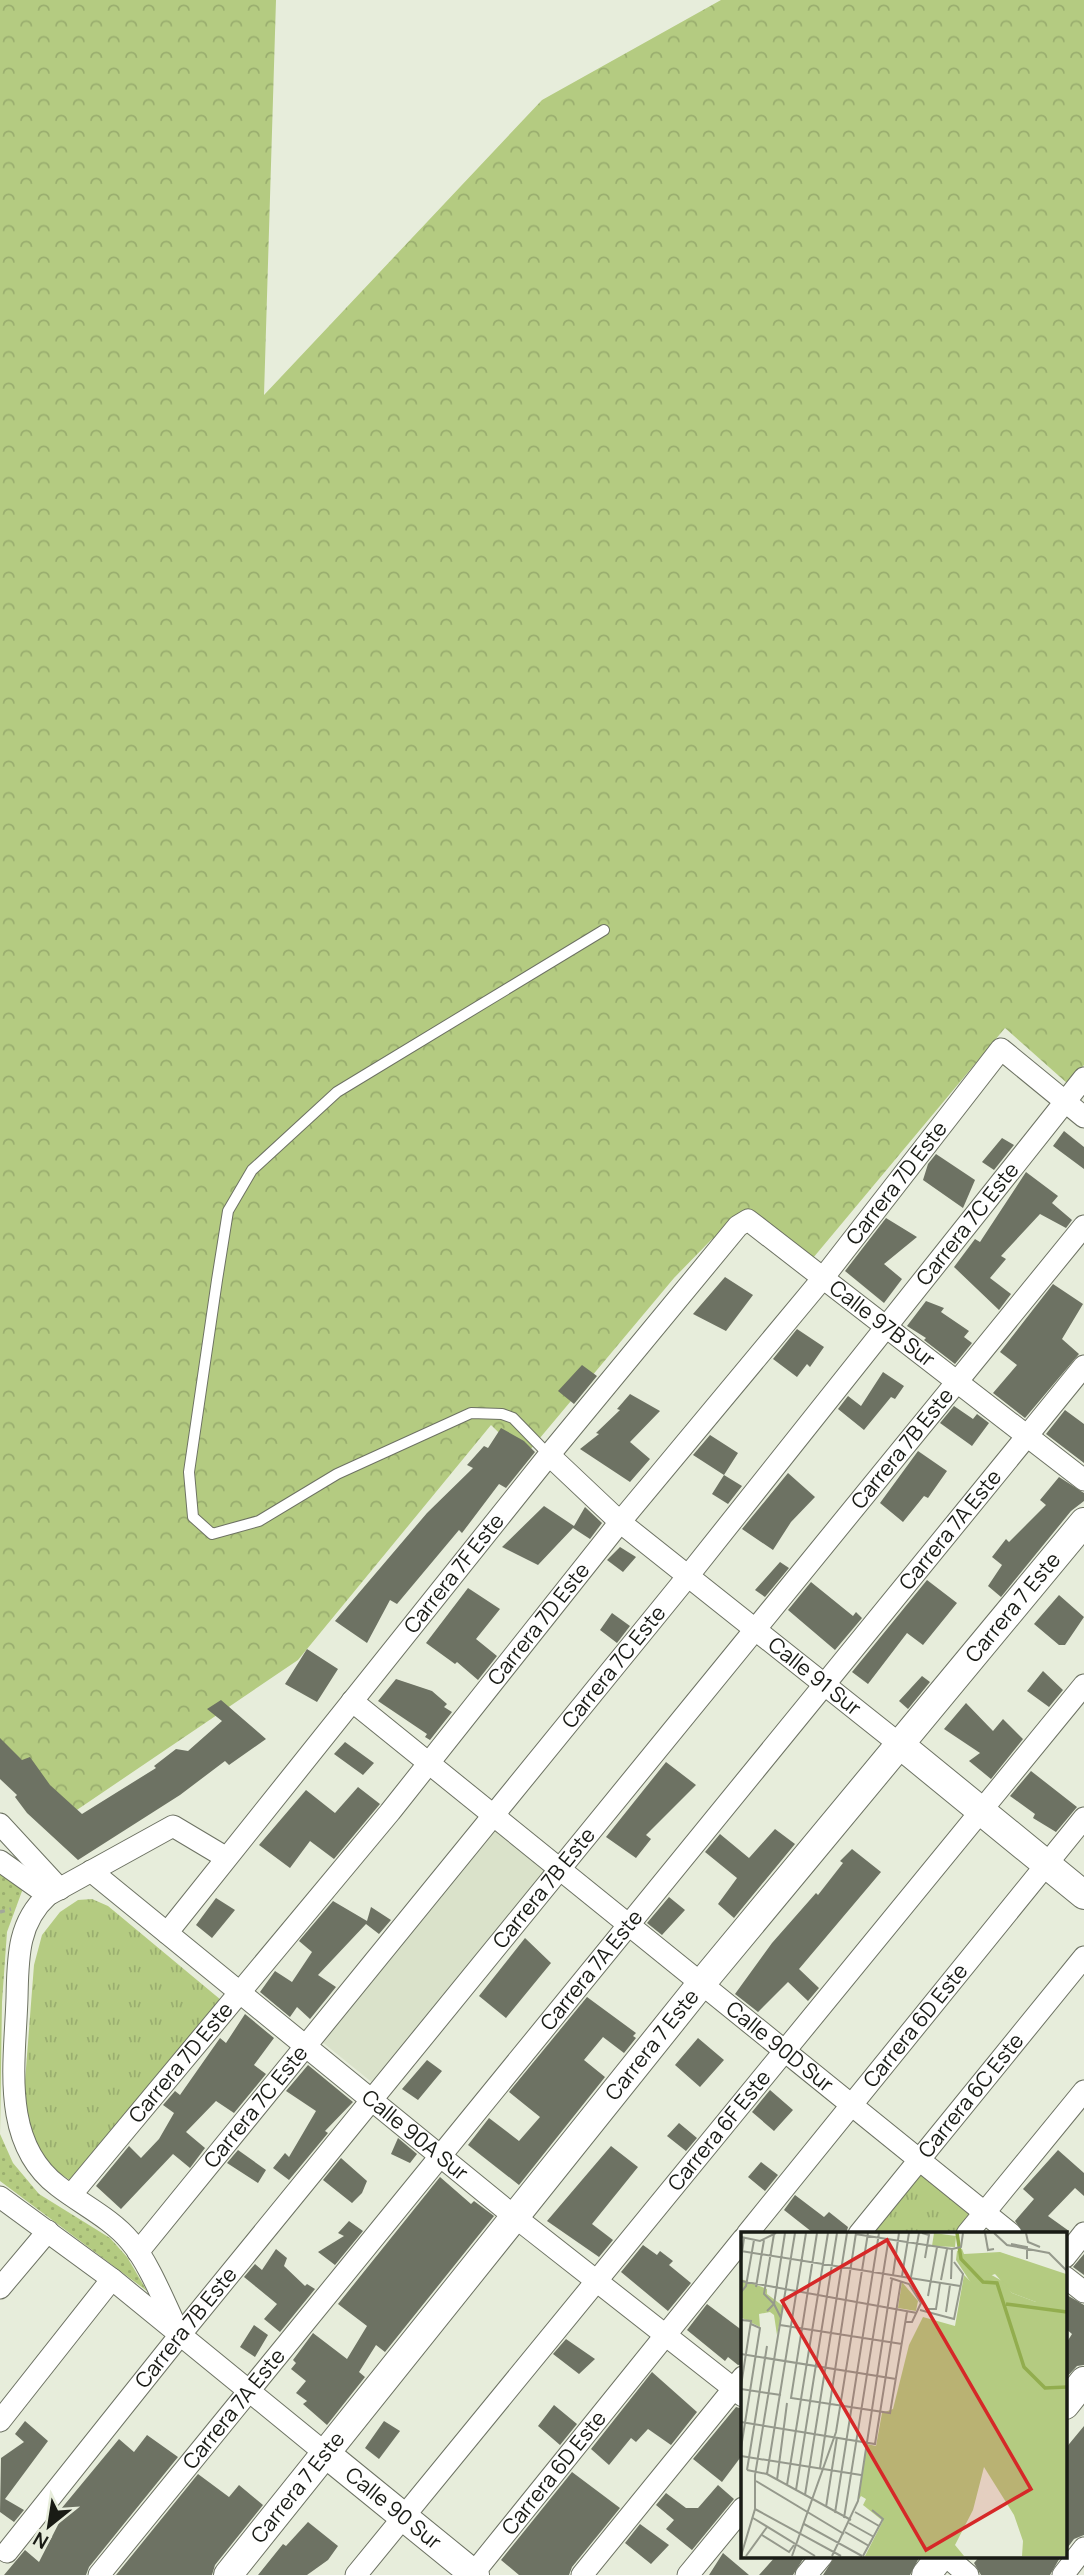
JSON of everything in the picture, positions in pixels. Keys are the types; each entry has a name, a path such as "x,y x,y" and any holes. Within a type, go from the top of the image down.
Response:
{"street":[{"name":"Carrera 7D Este","path":"71,2195 238,1991 390,1812 426,1762 620,1522 823,1278 1001,1049 1065,1101"},
{"name":"Carrera 7C Este","path":"138,2252 888,1328 1084,1078"},
{"path":"1065,1101 1084,1117"},
{"name":"Carrera 7F Este","path":"167,1933 225,1857 549,1455 738,1226 748,1220"},
{"name":"Calle 97B Sur","path":"748,1220 1084,1480"},
{"name":"Carrera 7B Este","path":"8,2552 180,2335 757,1631 1084,1226"},
{"name":"Carrera 7A Este","path":"99,2575 826,1686 1084,1366"},
{"name":"Calle 91 Sur","path":"549,1455 620,1522 1084,1895"},
{"name":"Carrera 7 Este","path":"228,2575 701,1984 1084,1522"},
{"name":"Carrera 6F Este","path":"356,2575 401,2515 1084,1685"},
{"name":"Calle 90D Sur","path":"352,1701 1009,2232"},
{"name":"Carrera 6D Este","path":"749,2232 1084,1818"},
{"path":"0,1824 54,1892"},
{"path":"54,1892 173,1826 225,1857"},
{"path":"0,1861 54,1892"},
{"name":"Calle 90A Sur","path":"91,1871 594,2280 665,2335 740,2387"},
{"name":"Calle 90 Sur","path":"54,1892 35,1907 20,1937 13,2110 22,2138 36,2164 56,2185 130,2240 180,2335"},
{"name":"Carrera 6C Este","path":"861,2232 1084,1957"},
{"path":"969,2232 1084,2091"},
{"name":"Calle 90 Sur","path":"0,2197 112,2279 473,2574"},
{"path":"0,2288 48,2231"},
{"path":"1066,2256 1084,2233"},
{"name":"Carrera 6D Este","path":"473,2574 741,2241"},
{"path":"1066,2278 1084,2292"},
{"path":"0,2421 112,2279"},
{"path":"1066,2404 1084,2381"},
{"path":"582,2575 740,2387"},
{"path":"688,2575 741,2510"},
{"path":"1063,2575 1084,2549"},
{"path":"806,2575 820,2558"},
{"path":"926,2575 941,2558"},
{"path":"946,2558 968,2575"}],"lane":[{"path":"549,1455 513,1418 502,1414 471,1413 337,1475 259,1521 212,1534 193,1517 189,1472 228,1211 252,1170 337,1092 604,930"}],"shaded area":[{"path":"496,1826 548,1869 374,2084 321,2041"}],"green space":[{"path":"0,0 276,0 264,395 542,100 721,0 1084,0 1084,1065 1068,1084 1005,1028 813,1258 751,1213 711,1240 674,1278 524,1457 491,1425 298,1660 65,1818 0,1751"},
{"path":"0,1865 25,1883 7,1932 2,2002 0,2134"},
{"path":"92,1899 108,1906 221,2000 71,2181 45,2163 31,2139 23,2107 34,1965 42,1935 60,1912 78,1900"},
{"path":"0,2134 13,2163 39,2194 110,2238 127,2257 147,2291 0,2181"},
{"path":"922,2174 973,2215 960,2232 875,2232"}],"building":[{"path":"1064,1131 1084,1147 1084,1169 1053,1146"},
{"path":"1002,1138 1014,1145 994,1170 982,1162"},
{"path":"936,1154 975,1180 963,1208 923,1180 928,1164"},
{"path":"1026,1172 1058,1196 1052,1203 1072,1220 1066,1228 1040,1214 1001,1256 1006,1259 990,1278 1011,1294 999,1310 954,1267 975,1239 980,1242"},
{"path":"886,1218 917,1237 884,1264 902,1279 884,1303 845,1271"},
{"path":"725,1277 753,1295 726,1331 693,1314"},
{"path":"1053,1284 1083,1304 1062,1339 1079,1354 1025,1418 993,1393 1017,1365 1000,1352"},
{"path":"926,1301 944,1308 941,1312 969,1331 964,1337 972,1343 955,1364 924,1340 926,1338 907,1326"},
{"path":"797,1329 824,1347 810,1367 807,1364 797,1377 773,1359"},
{"path":"582,1365 597,1376 574,1404 558,1391"},
{"path":"883,1372 904,1386 895,1399 891,1397 864,1430 838,1409 848,1396 861,1406"},
{"path":"630,1394 660,1411 630,1442 650,1459 630,1482 580,1449 599,1434 596,1433 620,1410 617,1409"},
{"path":"954,1406 973,1419 977,1414 989,1423 972,1446 940,1423"},
{"path":"1065,1410 1084,1424 1084,1463 1046,1434"},
{"path":"501,1428 524,1441 535,1452 506,1488 499,1484 462,1533 459,1530 397,1604 390,1600 367,1643 335,1621 427,1513 473,1468 467,1465 484,1446 488,1448"},
{"path":"710,1435 738,1453 724,1475 693,1455"},
{"path":"918,1451 947,1471 928,1498 924,1496 903,1522 880,1503"},
{"path":"788,1473 815,1497 791,1522 773,1550 742,1529"},
{"path":"724,1475 742,1486 728,1504 712,1494"},
{"path":"1059,1477 1084,1493 1084,1501 1071,1511 1001,1597 988,1586 1002,1565 992,1557 1006,1539 1009,1542 1046,1505 1040,1500"},
{"path":"544,1506 574,1526 585,1507 602,1523 590,1539 573,1528 538,1565 502,1547"},
{"path":"620,1547 636,1557 623,1572 607,1560"},
{"path":"780,1562 789,1568 765,1597 755,1590"},
{"path":"927,1580 957,1603 923,1645 907,1633 868,1684 852,1672"},
{"path":"811,1582 853,1616 856,1612 862,1618 835,1650 788,1610"},
{"path":"468,1588 500,1609 476,1639 497,1656 478,1680 457,1662 455,1664 426,1643"},
{"path":"1059,1595 1084,1617 1065,1645 1059,1645 1034,1624"},
{"path":"612,1613 630,1626 617,1643 600,1630"},
{"path":"307,1649 338,1669 317,1702 285,1684"},
{"path":"1043,1671 1063,1690 1049,1707 1027,1691"},
{"path":"922,1676 930,1682 908,1709 899,1701"},
{"path":"396,1679 432,1691 447,1704 444,1707 452,1712 430,1740 425,1737 427,1734 378,1701"},
{"path":"221,1700 266,1739 229,1765 225,1761 180,1795 78,1860 27,1813 15,1797 17,1795 0,1779 0,1738 22,1760 30,1757 50,1785 82,1814 156,1768 154,1766 176,1749 188,1751 222,1721 207,1709"},
{"path":"966,1703 993,1731 1003,1719 1023,1739 991,1779 969,1761 980,1753 944,1729"},
{"path":"345,1742 374,1763 363,1775 334,1754"},
{"path":"666,1762 696,1785 646,1835 651,1839 636,1858 606,1837"},
{"path":"1031,1771 1077,1807 1056,1832 1033,1818 1035,1814 1010,1796"},
{"path":"358,1787 380,1804 334,1859 310,1841 290,1868 259,1845 306,1790 335,1813"},
{"path":"775,1829 795,1844 734,1918 718,1904 737,1878 705,1852 720,1834 749,1858"},
{"path":"852,1849 881,1872 799,1969 819,1988 808,2001 788,1982 758,2012 735,1994 772,1943 816,1893 818,1895 843,1863 840,1861"},
{"path":"669,1897 685,1910 662,1935 647,1923"},
{"path":"216,1898 235,1910 212,1938 196,1925"},
{"path":"333,1901 367,1921 371,1907 391,1920 379,1934 366,1924 318,1975 336,1987 310,2019 297,2007 290,2017 260,1992 275,1971 292,1982 312,1952 299,1941"},
{"path":"525,1938 551,1963 506,2018 479,1996"},
{"path":"587,1997 636,2033 633,2036 636,2038 624,2053 603,2037 584,2060 605,2077 519,2185 468,2145 489,2118 519,2141 540,2117 509,2092"},
{"path":"245,2014 274,2038 254,2065 266,2074 234,2113 216,2101 186,2132 205,2148 190,2168 173,2154 121,2209 96,2186 129,2146 141,2158 159,2139 174,2113 163,2105 175,2091 180,2095 220,2038 226,2043"},
{"path":"698,2038 724,2060 700,2087 675,2065"},
{"path":"427,2060 442,2071 418,2100 402,2089"},
{"path":"308,2065 353,2102 325,2131 328,2133 289,2180 273,2168 285,2153 289,2157 316,2111 286,2091"},
{"path":"770,2090 793,2110 774,2131 752,2112"},
{"path":"679,2123 697,2138 686,2151 667,2136"},
{"path":"398,2138 417,2154 410,2163 391,2154"},
{"path":"611,2146 638,2167 592,2224 613,2240 599,2257 547,2221"},
{"path":"238,2150 266,2170 258,2183 227,2163"},
{"path":"1058,2150 1084,2173 1084,2196 1075,2188 1048,2216 1069,2231 1066,2235 1066,2232 1023,2232 1015,2221 1034,2199 1023,2189"},
{"path":"341,2158 367,2181 362,2193 352,2203 323,2180"},
{"path":"761,2162 778,2175 765,2191 748,2177"},
{"path":"440,2177 471,2204 474,2201 494,2216 385,2352 376,2345 359,2372 365,2377 327,2425 303,2404 307,2401 296,2393 306,2381 291,2369 296,2363 293,2360 313,2333 347,2359 367,2326 338,2304"},
{"path":"795,2195 824,2217 829,2212 848,2227 847,2232 812,2232 784,2210"},
{"path":"349,2221 363,2231 335,2265 318,2252 344,2236 338,2233"},
{"path":"643,2245 657,2255 660,2251 673,2261 669,2265 691,2283 668,2311 621,2272"},
{"path":"276,2249 287,2258 284,2266 305,2286 307,2284 315,2289 280,2332 264,2319 277,2304 244,2277 255,2264 262,2270"},
{"path":"1084,2254 1084,2275 1073,2267"},
{"path":"1066,2295 1084,2305 1084,2365 1077,2366 1066,2378 1066,2343 1072,2334 1066,2329"},
{"path":"707,2304 741,2330 741,2364 728,2357 725,2361 687,2330"},
{"path":"254,2325 268,2335 255,2357 240,2347"},
{"path":"566,2339 595,2359 579,2374 553,2354"},
{"path":"652,2372 697,2412 671,2445 648,2429 636,2442 631,2438 609,2465 591,2449"},
{"path":"554,2405 577,2424 560,2445 538,2426"},
{"path":"736,2407 741,2408 741,2457 722,2482 693,2459"},
{"path":"25,2421 48,2441 5,2499 24,2510 14,2522 0,2512 1,2458 24,2442 15,2434"},
{"path":"384,2421 400,2431 379,2459 365,2448"},
{"path":"1084,2426 1084,2535 1074,2539 1066,2550 1066,2448"},
{"path":"147,2435 178,2457 89,2567 86,2575 4,2575 25,2550 39,2562 61,2519 56,2515 119,2439 134,2452"},
{"path":"572,2472 620,2508 572,2567 569,2575 519,2575 501,2560"},
{"path":"198,2474 229,2497 239,2485 263,2505 215,2565 212,2575 116,2575"},
{"path":"718,2485 734,2499 692,2550 666,2529 674,2520 656,2505 666,2493 686,2508 698,2508"},
{"path":"308,2522 338,2546 328,2560 307,2575 258,2575 283,2544 286,2546"},
{"path":"640,2524 669,2545 651,2564 625,2543"},
{"path":"723,2553 749,2575 709,2575"},
{"path":"774,2558 804,2558 793,2575 759,2575"},
{"path":"834,2558 919,2558 910,2575 823,2575"},
{"path":"978,2558 1060,2558 1050,2575 981,2575 974,2563"}]}
